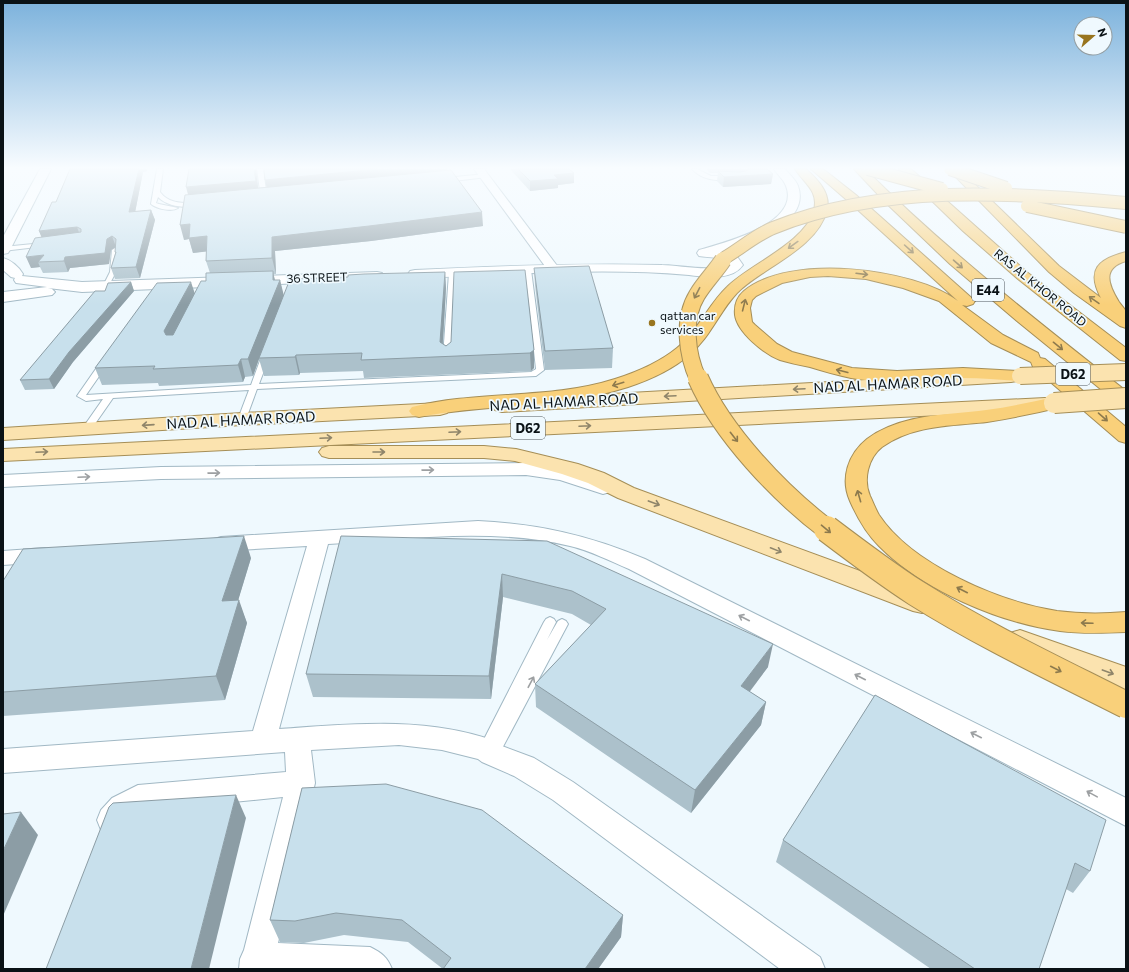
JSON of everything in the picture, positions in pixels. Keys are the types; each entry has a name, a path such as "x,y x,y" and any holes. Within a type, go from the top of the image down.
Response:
{"highway":[{"path":"817,214 774,228 737,248 715,268 699,289 694,300 688,324 687,338 692,366 698,382 737,441 766,473 825,529 887,574 942,610 1126,705"},
{"path":"419,411 467,402 576,394 622,383 666,364 684,351 693,342 722,303 742,281 795,244 812,229 820,214"},
{"path":"870,214 955,291 1126,437"},
{"name":"E44","path":"903,214 977,280 1126,399"},
{"name":"RAS AL KHOR ROAD","path":"953,214 1023,276 1126,356"},
{"path":"999,214 1054,268 1080,290 1126,321"},
{"path":"1065,214 1126,227"},
{"path":"1126,256 1113,260 1105,265 1102,281 1109,300 1126,321"},
{"path":"1020,376 963,373 896,376 852,373 838,370 786,356 771,348 749,329 744,322 742,308 745,299 750,293 778,279 816,273 866,275 907,284 944,298 997,339 1032,357"},
{"path":"1054,403 1003,414 933,421 909,427 886,436 864,453 859,464 856,478 857,491 861,505 868,519 878,533 892,547 918,566 969,593 1020,613 1048,619 1076,623 1102,624 1126,622"}],"main road":[{"name":"NAD AL HAMAR ROAD","path":"3,434 242,419 419,411 1020,376 1126,372"},
{"name":"NAD AL HAMAR ROAD","path":"3,455 116,448 1126,399"},
{"path":"116,448 201,453 484,452 516,455 570,469 596,478 626,493 860,582 1126,679"}],"street":[{"path":"3,250 22,214"},
{"path":"513,214 554,270"},
{"path":"405,275 599,268 651,264 722,248 760,233 777,224 788,214"},
{"path":"599,268 671,269 720,272 731,270 736,265 736,262 729,257 694,255"},
{"path":"3,262 20,285 13,291 3,296"},
{"name":"36 STREET","path":"3,296 82,287 207,286 389,275"},
{"name":"36 STREET","path":"13,276 82,287"},
{"path":"3,481 161,473 506,468 563,475 597,486 626,493"},
{"path":"201,546 478,528 519,530 560,537 599,548 651,571 1078,787 1126,813"},
{"path":"263,741 319,538"},
{"path":"3,558 67,554"},
{"path":"3,762 297,738 399,734 442,739 489,751 524,767 563,791 808,969"},
{"path":"297,738 301,783 257,964 370,964 375,969"},
{"path":"102,844 115,814 130,801 138,798 301,783"}],"lane":[{"path":"3,250 47,244"},
{"path":"106,286 112,272 115,250"},
{"path":"112,352 80,396 86,398 254,387 522,375 538,372 540,370 528,270"},
{"path":"447,360 452,273"},
{"path":"242,419 270,344"},
{"path":"87,429 110,396"},
{"path":"489,751 556,623"}],"building":[{"path":"46,214 150,214 136,267 111,268 116,252 116,239 112,236 107,239 105,253 65,257 64,261 38,262 44,255 26,257 35,238 81,232 81,229 77,227 39,231"},
{"path":"182,214 463,214 272,237 272,258 206,261 207,236 189,238 190,224 180,225"},
{"path":"589,266 613,348 545,351 534,268"},
{"path":"525,270 534,350 530,353 361,360 362,353 296,355 295,357 259,358 290,279 348,277 348,275 364,274 445,272 440,342 446,346 451,342 454,272"},
{"path":"273,271 273,280 280,280 248,359 241,359 238,365 153,369 155,366 95,368 157,283 191,282 164,331 166,335 173,335 201,281 206,281 206,273"},
{"path":"131,282 69,352 49,379 20,380 95,291 105,291 108,283"},
{"path":"244,536 222,601 239,600 216,676 3,692 3,581 23,549"},
{"path":"341,536 547,541 773,644 741,686 766,702 695,790 535,684 606,609 572,591 502,574 489,676 306,674"},
{"path":"875,695 1106,820 1090,871 1075,863 1039,969 975,969 783,840"},
{"path":"386,784 482,810 623,915 585,969 443,969 451,958 402,920 336,913 295,921 270,920 302,788"},
{"path":"236,795 191,969 46,969 109,807 113,803"},
{"path":"21,812 3,851 3,814"}],"place":[{"name":"qattan car services","path":"652,323"}]}
